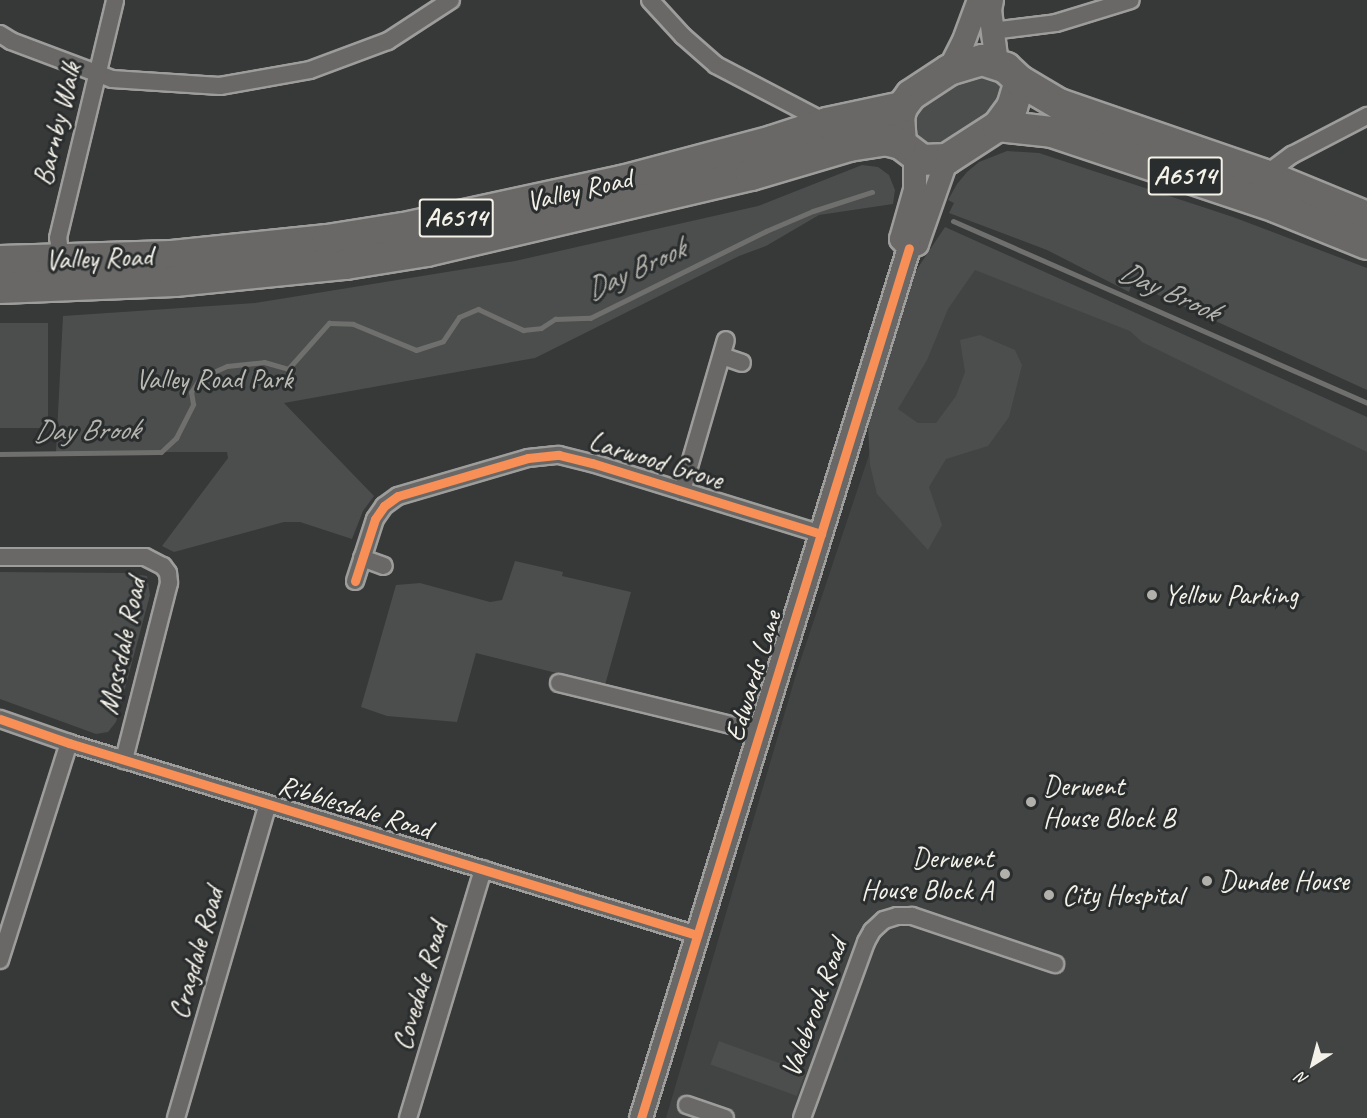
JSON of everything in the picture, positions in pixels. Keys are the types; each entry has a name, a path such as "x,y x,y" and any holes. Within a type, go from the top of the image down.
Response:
{"highway":[{"name":"A6514","path":"902,107 911,95 949,70 982,60 1077,111 1265,175 1367,217"},
{"path":"947,159 998,126 1012,107 1008,73"},
{"name":"Valley Road","path":"0,261 61,261 218,251 404,228 622,181 772,141 827,123 902,107"},
{"path":"902,107 898,132 908,150"},
{"name":"A6514","path":"998,126 1052,132 1276,207 1367,244"},
{"name":"Valley Road","path":"0,288 175,281 346,264 427,251 751,175 849,146 885,140 908,150"},
{"name":"A6514","path":"908,150 922,160 947,159"}],"street":[{"name":"Barnby Walk","path":"61,261 58,238 115,0"},
{"path":"0,34 21,45 97,74 123,80 220,86 310,70 388,41 451,0"},
{"path":"650,0 683,36 716,65 827,123"},
{"path":"949,70 963,43 979,0"},
{"path":"992,0 992,32 1008,73"},
{"path":"992,32 1056,23 1131,0"},
{"path":"1265,175 1292,155 1367,116"},
{"name":"Edwards Lane","path":"908,150 915,190 901,239 909,248"},
{"name":"Edwards Lane","path":"641,1118 909,248 917,244 947,159"},
{"name":"Larwood Grove","path":"682,491 724,348 742,363"},
{"name":"Larwood Grove","path":"355,581 375,519 384,506 398,496 528,458 560,455 821,534"},
{"name":"Mossdale Road","path":"0,557 145,557 163,566 168,573 169,583 124,760"},
{"path":"362,558 384,566"},
{"path":"559,683 760,732"},
{"name":"Ribblesdale Road","path":"0,719 69,743 697,935"},
{"path":"0,960 69,743"},
{"name":"Cragdale Road","path":"176,1118 268,804"},
{"name":"Covedale Road","path":"408,1118 483,869"},
{"name":"Valebrook Road","path":"802,1118 866,942 872,931 884,920 897,916 912,916 1054,964"},
{"path":"687,1105 724,1118"}],"shaded area":[{"name":"City Hospital","path":"944,230 1367,421 1367,1118 666,1118 797,671"}],"green space":[{"path":"983,75 993,78 1000,85 1001,109 938,147 923,144 913,136 913,114 918,106 969,76"},
{"path":"1007,151 1039,153 1233,217 1367,268 1367,390 1132,283 1129,292 1047,250 949,213 954,203 948,200 967,172 979,162"},
{"name":"Valley Road Park","path":"862,165 878,167 889,175 895,190 893,204 819,215 766,246 739,256 535,358 284,403 374,496 363,511 352,539 300,522 284,522 174,552 162,546 228,458 227,452 56,452 63,316 255,303 515,261 758,206"},
{"path":"945,227 1367,417 1367,452 1142,342 1130,331 975,270 948,309 927,360 898,409 918,423 936,423 956,396 965,372 960,340 980,335 1015,350 1022,365 1009,417 988,446 946,459 929,487 942,525 928,550 877,494 870,465 868,426 878,385 915,272"},
{"path":"0,323 48,323 48,428 0,428"},
{"path":"515,561 563,572 562,576 631,592 605,685 476,653 457,722 387,716 361,707 396,585 420,583 490,602 502,600"},
{"path":"0,572 126,573 147,576 150,595 116,722 108,732 96,734 0,699"},
{"path":"719,1041 805,1072 797,1096 710,1064"}],"waterway":[{"name":"Day Brook","path":"0,454 161,452 176,438 193,404 191,392 200,378 227,366 264,362 288,369 329,323 353,324 416,350 443,341 459,317 478,309 523,330 541,328 555,319 590,318 766,231 813,211 872,192"},
{"name":"Day Brook","path":"953,221 1367,403"}],"cycle path":[{"path":"641,1118 909,248"},
{"path":"355,581 375,519 384,506 398,496 528,458 559,455 592,463 821,534"},
{"path":"0,719 69,743 697,935"}],"place":[{"name":"Yellow Parking","path":"1152,595"},
{"name":"Derwent House Block B","path":"1031,802"},
{"name":"Derwent House Block A","path":"1005,874"},
{"name":"Dundee House","path":"1207,881"},
{"name":"City Hospital","path":"1049,895"}]}
